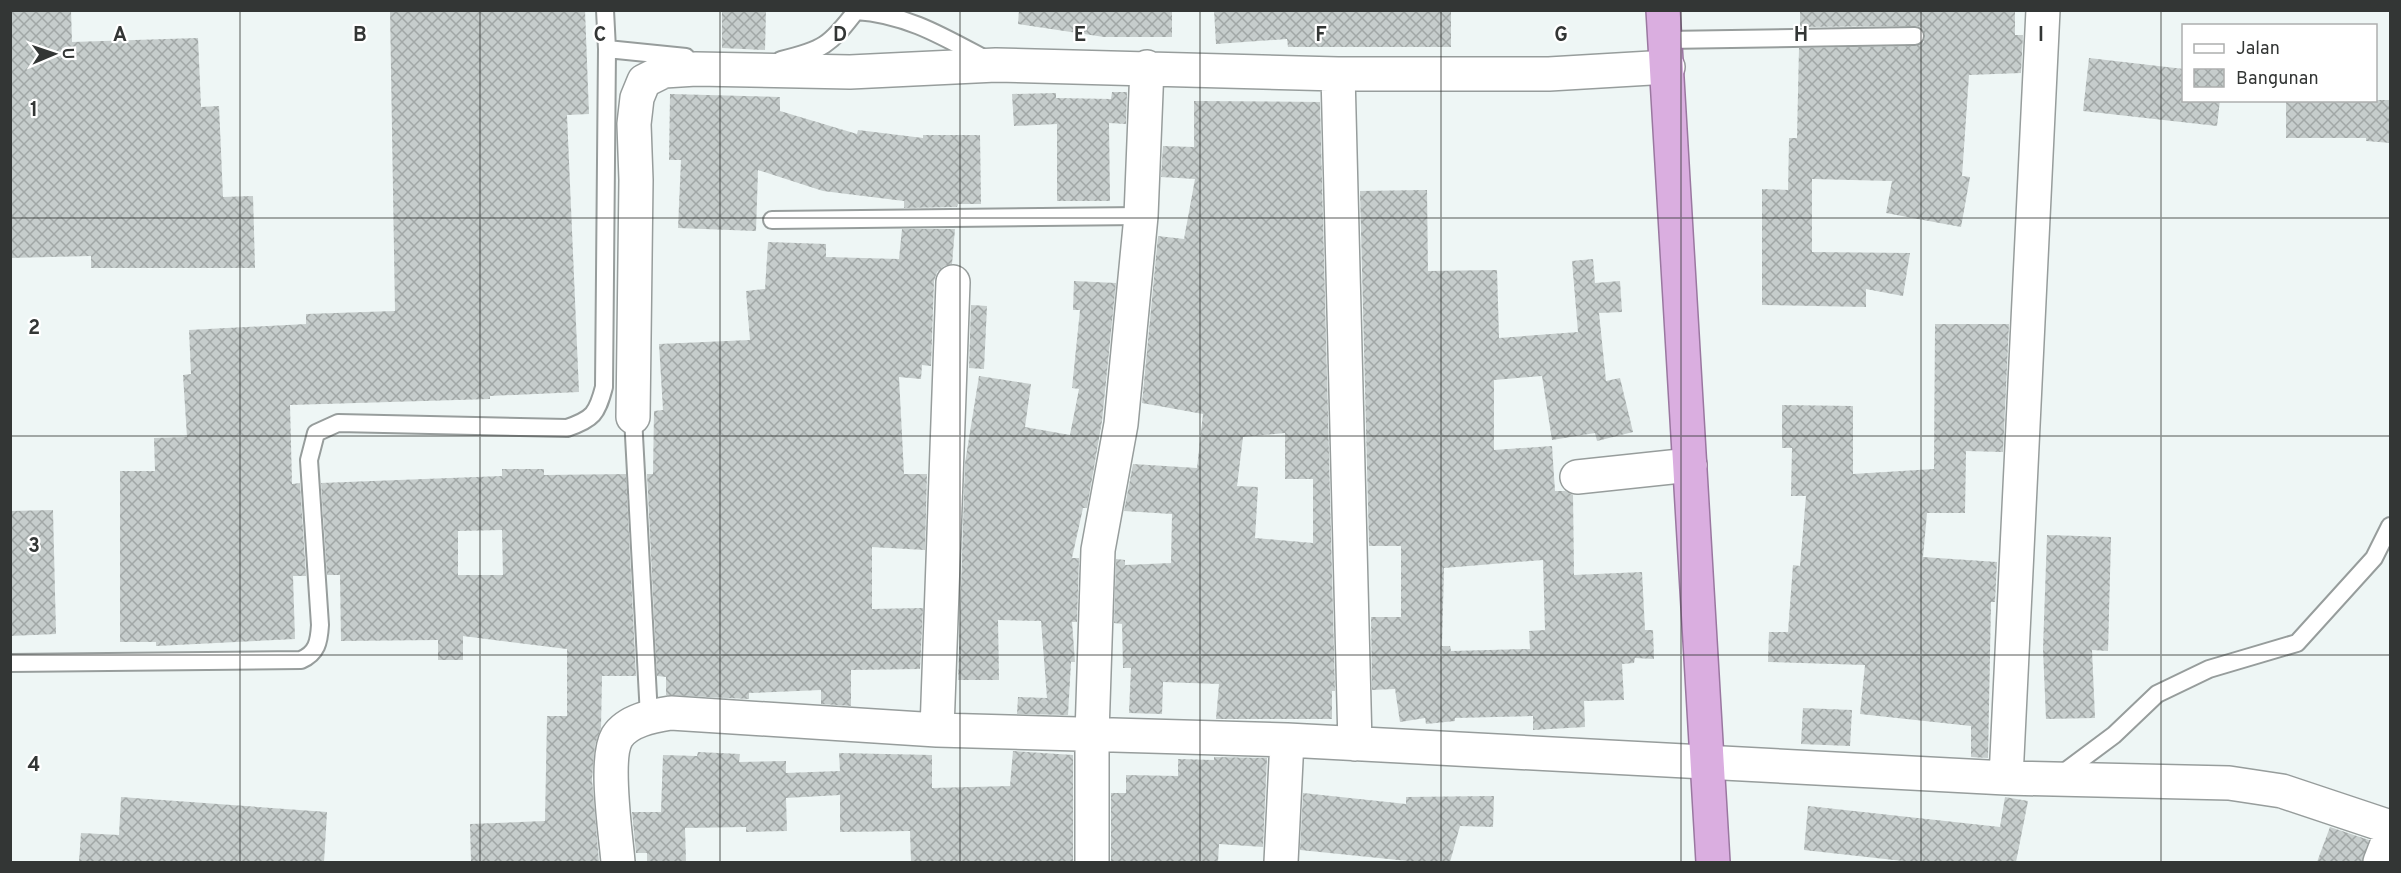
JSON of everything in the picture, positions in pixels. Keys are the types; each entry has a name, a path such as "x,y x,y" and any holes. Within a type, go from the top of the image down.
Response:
{"highway":[{"path":"1666,39 1713,862"}],"street":[{"path":"2006,778 2043,10"},
{"path":"633,417 636,180 634,124 637,98 644,81 664,71 696,69 850,72 996,65 1148,67 1338,74 1549,74 1666,39"},
{"path":"1092,862 1092,734 1098,550 1121,424 1142,216 1148,67"},
{"path":"1338,74 1355,744"},
{"path":"937,730 953,282"},
{"path":"1577,477 1690,465"},
{"path":"618,862 612,759 617,738 632,724 649,716 671,713 937,730 1287,740 2006,778 2229,783 2282,791 2391,827"},
{"path":"1281,862 1287,740"},
{"path":"2380,862 2391,836"}],"lane":[{"path":"10,663 301,660 312,655 318,643 319,634 309,460 316,433 338,423 567,428 585,421 598,410 604,387 607,49 605,10"},
{"path":"607,49 739,62 774,61 809,53 835,39 856,11 882,13 912,21 996,65"},
{"path":"1666,39 1915,36"},
{"path":"772,220 1142,216"},
{"path":"633,417 649,716"},
{"path":"2055,779 2114,735 2157,694 2209,669 2297,643 2382,558 2391,526"}],"building":[{"path":"10,10 71,10 72,42 198,38 201,107 219,106 223,197 253,196 255,268 91,268 91,256 10,258"},
{"path":"390,10 585,10 589,114 567,115 579,392 490,396 490,399 290,405 292,484 300,483 306,576 293,576 295,639 156,646 156,642 120,642 120,471 155,471 154,438 187,437 183,375 191,374 189,330 306,324 306,314 395,311"},
{"path":"722,10 766,10 765,50 722,48"},
{"path":"1019,10 1172,10 1172,37 1104,37 1018,24"},
{"path":"1214,10 1451,10 1451,47 1288,47 1287,39 1216,44"},
{"path":"1800,10 2015,10 2015,35 2023,35 2021,73 1969,75 1962,176 1970,177 1961,227 1886,213 1892,181 1812,179 1812,252 1910,253 1903,296 1866,289 1866,307 1762,305 1762,189 1788,190 1789,138 1797,138 1799,48 1915,46 1924,42 1925,35 1921,27 1915,26 1800,27"},
{"path":"2089,58 2182,69 2182,102 2220,102 2217,126 2083,111"},
{"path":"1112,92 1127,92 1126,124 1109,123 1110,201 1057,201 1057,124 1014,126 1012,94 1056,93 1056,98 1111,99"},
{"path":"670,94 780,97 780,111 857,134 858,130 923,138 923,135 980,135 981,204 904,208 904,201 823,191 758,170 756,231 678,228 681,160 669,160"},
{"path":"2391,100 2391,143 2366,141 2366,138 2286,138 2286,102"},
{"path":"1194,101 1320,102 1335,691 1332,691 1332,719 1216,719 1219,684 1163,682 1162,714 1129,713 1131,668 1123,668 1122,624 1114,623 1116,559 1125,560 1125,565 1171,563 1172,514 1124,511 1133,464 1197,468 1203,414 1142,403 1158,236 1184,239 1195,179 1161,177 1163,146 1194,147","holes":["1285,433 1285,479 1313,479 1313,543 1255,538 1258,487 1237,486 1243,437"]},
{"path":"1427,190 1428,271 1497,270 1499,338 1578,332 1572,261 1593,259 1595,283 1620,281 1622,312 1599,313 1606,381 1620,378 1633,432 1597,441 1595,433 1552,440 1542,376 1494,380 1494,450 1552,446 1555,491 1565,491 1573,495 1574,575 1642,572 1645,630 1653,630 1654,659 1635,658 1634,663 1622,664 1624,700 1584,701 1585,727 1533,730 1533,716 1455,718 1455,721 1426,724 1425,718 1400,722 1395,689 1372,690 1371,617 1401,617 1401,546 1369,546 1360,191","holes":["1543,560 1545,630 1529,631 1530,649 1451,651 1450,646 1442,646 1444,568"]},
{"path":"902,229 955,229 952,264 944,266 937,272 934,281 931,366 922,365 921,379 899,377 904,474 927,474 925,550 872,547 872,609 923,608 920,669 851,670 851,706 821,704 821,690 749,693 749,699 666,695 666,677 657,676 647,474 653,474 654,411 663,410 659,344 750,340 746,291 765,289 768,242 826,244 826,257 899,259"},
{"path":"1074,281 1116,283 1102,421 1087,508 1083,508 1072,558 1079,558 1077,622 1072,622 1075,662 1071,662 1068,715 1017,714 1018,697 1047,698 1041,621 998,620 999,680 958,680 965,463 979,376 1031,384 1025,427 1070,435 1079,389 1072,388 1080,310 1073,310"},
{"path":"971,305 987,306 984,369 969,368"},
{"path":"1935,324 2009,324 2003,452 1966,451 1965,513 1927,513 1923,557 1997,562 1995,602 1991,602 1988,758 1971,757 1971,726 1860,714 1865,665 1768,662 1769,632 1788,632 1793,565 1800,566 1806,496 1791,496 1792,448 1782,448 1782,405 1853,406 1853,474 1934,469"},
{"path":"502,469 544,469 544,475 626,474 636,676 602,676 601,728 595,745 592,779 599,862 471,862 470,824 545,821 547,716 567,716 567,649 463,636 463,660 438,660 438,640 341,641 340,575 327,575 321,483 502,476","holes":["502,530 503,575 458,575 458,531"]},
{"path":"53,510 56,634 10,636 10,511"},
{"path":"2047,535 2111,537 2108,651 2092,650 2095,718 2046,719 2043,649"},
{"path":"1803,708 1852,710 1850,746 1801,744"},
{"path":"1013,751 1073,755 1073,862 911,862 910,831 840,832 840,795 786,798 787,831 746,832 746,827 685,828 686,862 647,862 647,853 636,853 632,812 661,812 663,755 697,756 698,752 740,754 739,762 786,761 786,773 840,771 839,753 932,755 932,788 1010,786"},
{"path":"1214,757 1267,758 1263,847 1219,844 1218,862 1111,862 1111,793 1126,793 1126,775 1178,776 1178,759 1214,760"},
{"path":"1303,793 1406,804 1406,797 1494,796 1493,827 1460,826 1450,862 1418,862 1300,850"},
{"path":"121,797 327,812 324,862 79,862 81,833 119,835"},
{"path":"2005,797 2028,801 2016,862 1912,862 1804,850 1808,806 2000,827"},
{"path":"2330,827 2369,840 2362,862 2317,862"}]}
